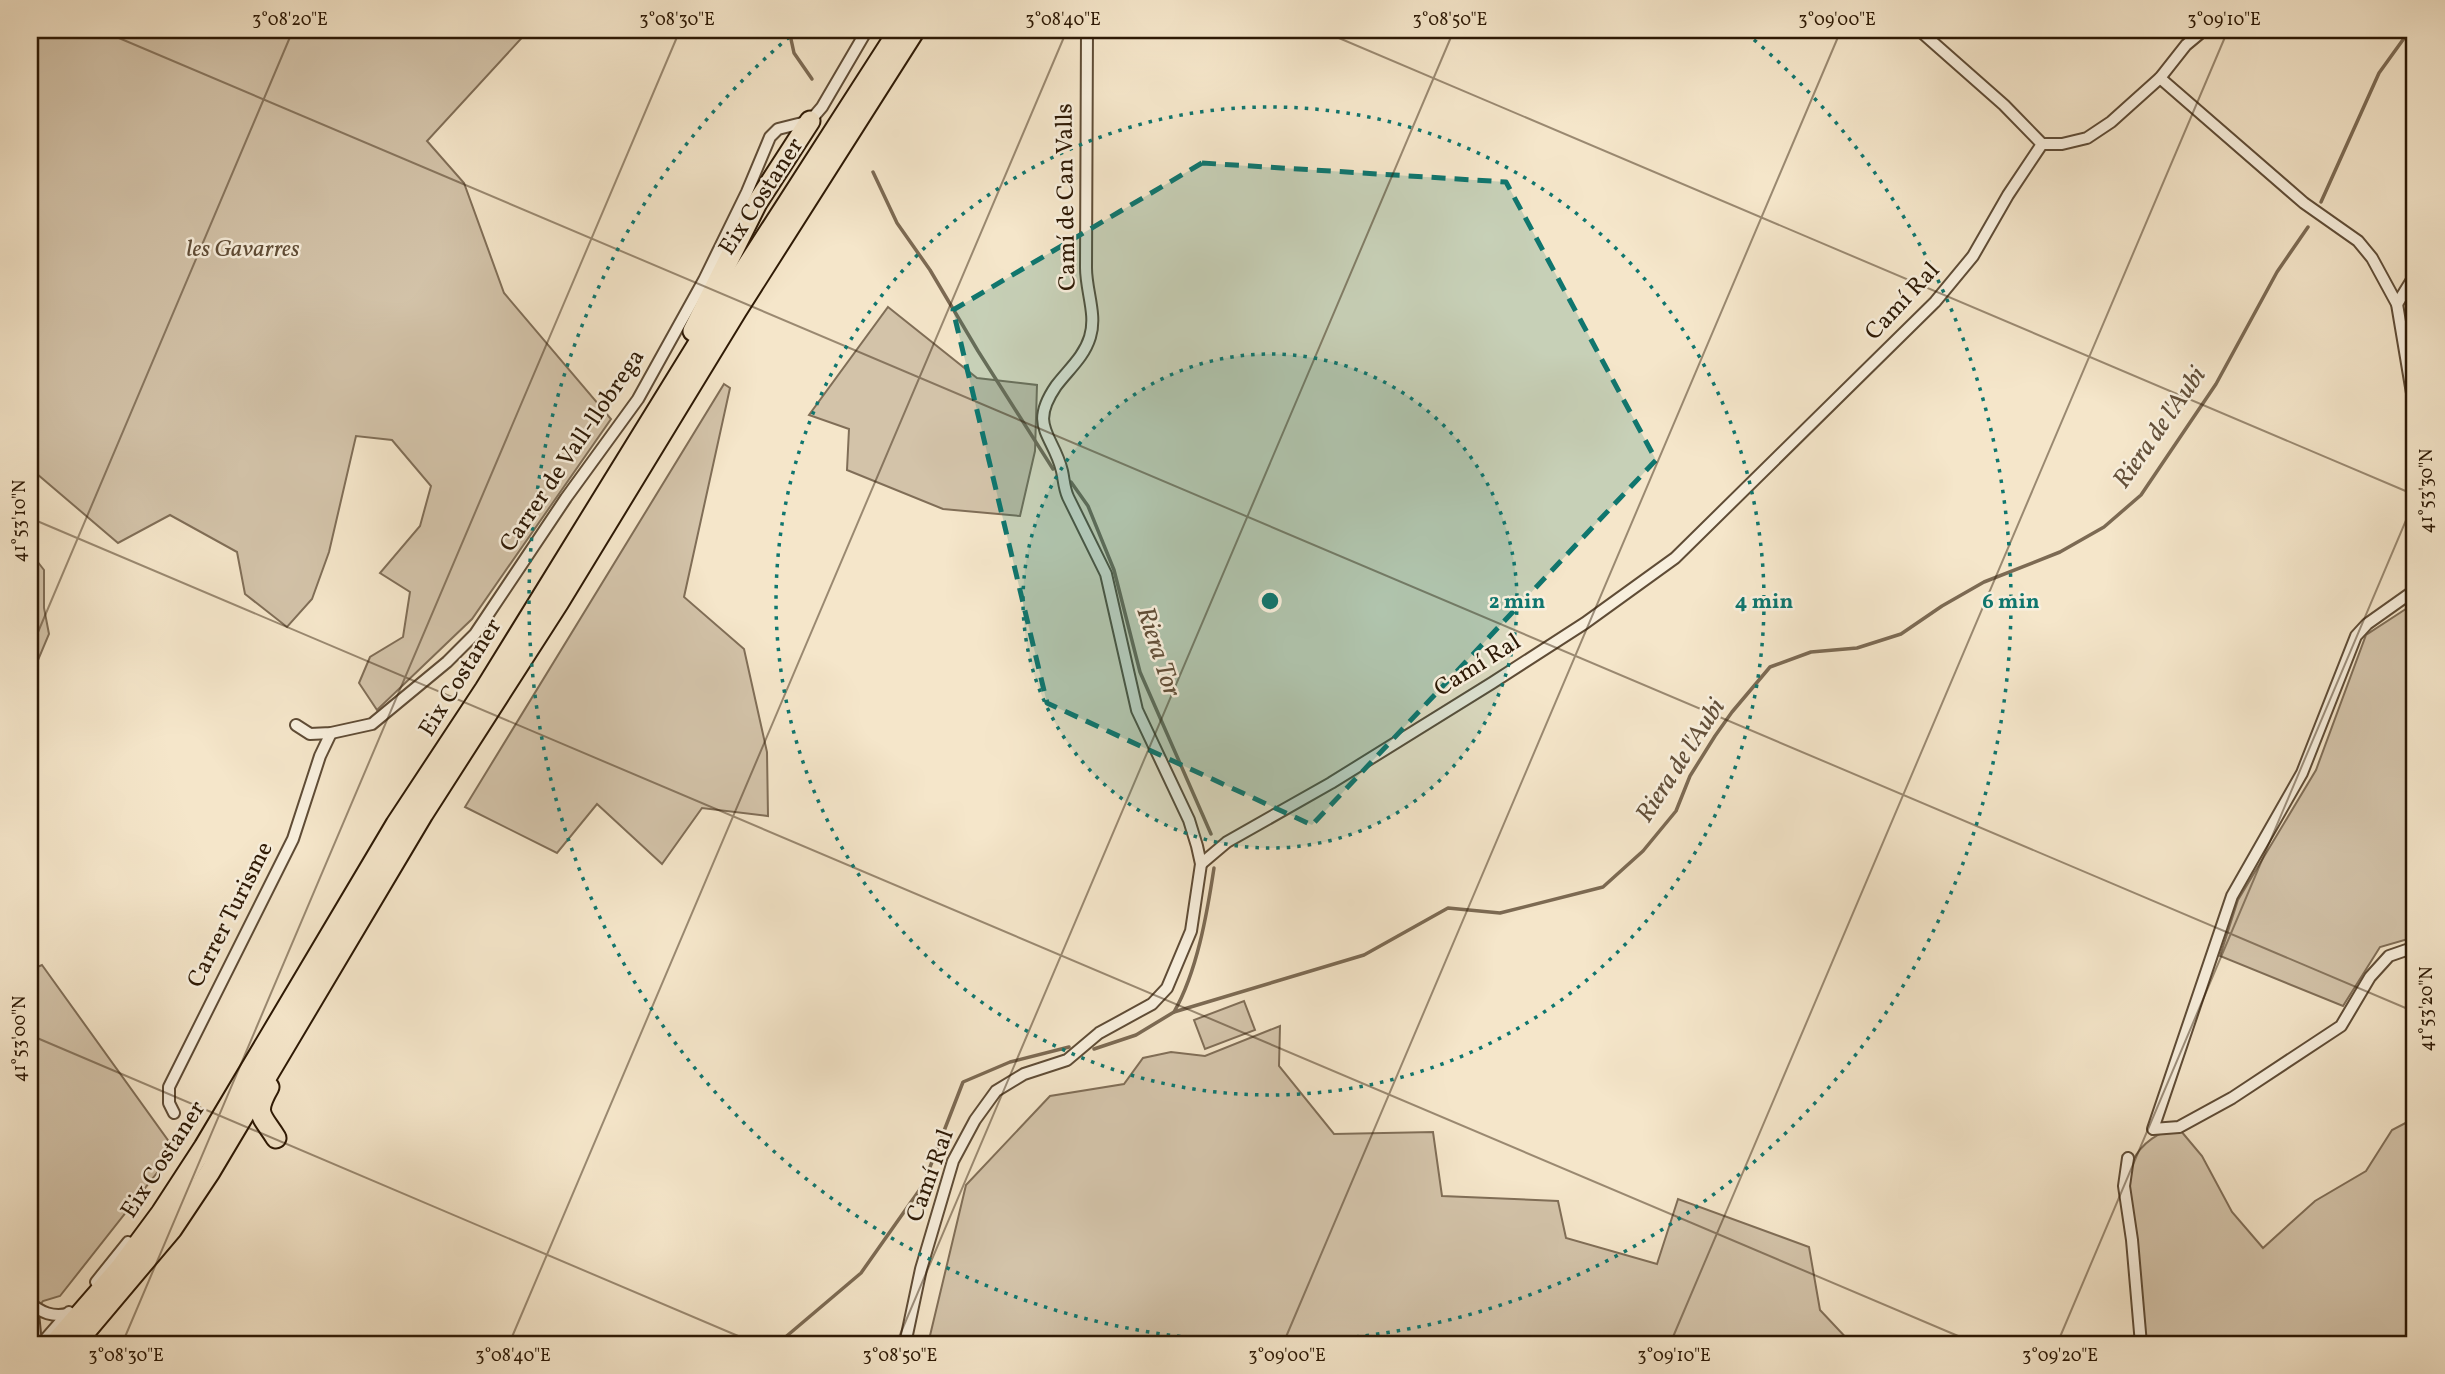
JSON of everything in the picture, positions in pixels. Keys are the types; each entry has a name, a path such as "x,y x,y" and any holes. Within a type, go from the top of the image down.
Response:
{"highway":[{"path":"75,1344 172,1229 210,1172 349,933 559,602 909,33"},
{"name":"Eix Costaner","path":"54,1344 121,1266 161,1213 204,1147 397,824 485,689 727,297 909,33"},
{"path":"625,462 631,440 683,353 757,203 810,121"},
{"path":"204,1130 329,920 397,824"},
{"path":"145,1262 178,1232 240,1138 253,1132 276,1138 262,1119 261,1100 335,974 349,933"}],"street":[{"path":"778,129 810,121 822,107 867,30"},
{"name":"Camí de Can Valls","path":"1087,30 1086,268 1093,322 1090,338 1082,355 1055,388 1042,416 1044,430 1062,471 1068,497 1106,574 1137,710 1189,820 1201,864"},
{"path":"1919,30 1984,87 2042,144 2062,144 2087,138 2111,122 2160,78 2186,45 2204,30"},
{"path":"2160,78 2304,203 2358,240 2372,258 2397,304 2415,411"},
{"path":"778,129 793,136 794,145"},
{"name":"Carrer de Vall-llobrega","path":"331,733 372,724 447,663 475,634 566,498 638,400 704,280 770,137 778,129"},
{"name":"Camí Ral","path":"905,1344 921,1269 953,1161 975,1120 996,1091 1024,1074 1067,1060 1099,1032 1152,1004 1167,988 1191,931 1201,864 1227,842 1331,783 1585,623 1675,558 1935,302 1973,256 2020,175 2042,144"},
{"path":"2397,304 2415,275"},
{"path":"2415,590 2367,624 2356,636 2302,773 2232,896 2153,1129 2179,1126 2232,1098 2342,1026 2370,977 2389,956 2415,947"},
{"path":"296,725 310,734 331,733"},
{"name":"Carrer Turisme","path":"174,1113 169,1103 169,1087 293,839 320,756 331,733"},
{"path":"38,1344 68,1314 140,1226 204,1130"},
{"path":"2127,1158 2124,1186 2132,1240 2141,1344"},
{"path":"30,1303 49,1315 68,1314"},
{"path":"30,1303 38,1344"}],"highlighted area":[{"path":"1202,163 1506,182 1656,460 1312,825 1047,703 953,310"}],"green space":[{"name":"les Gavarres","path":"30,30 529,30 427,141 464,183 504,293 611,419 472,619 377,710 359,683 370,657 403,637 410,592 380,573 420,526 431,486 392,440 356,436 329,552 312,599 287,627 245,594 237,552 170,515 118,543 30,468"},
{"path":"888,307 977,378 1037,385 1035,451 1020,516 943,509 847,470 849,429 809,415"},
{"path":"724,384 730,388 684,597 744,649 767,752 768,816 702,808 662,864 597,804 557,853 465,807"},
{"path":"30,552 44,570 44,608 49,634 30,679"},
{"path":"2415,603 2415,937 2380,947 2343,1006 2220,956 2238,900 2316,770 2366,635"},
{"path":"42,965 175,1150 60,1296 43,1301 30,1318 30,970"},
{"path":"1244,1001 1255,1030 1205,1049 1194,1020"},
{"path":"1280,1026 1279,1066 1334,1134 1433,1132 1442,1196 1558,1201 1566,1238 1657,1264 1678,1199 1809,1247 1820,1310 1852,1344 928,1344 966,1185 1050,1096 1124,1084 1143,1058 1171,1052 1205,1056"},
{"path":"2415,1118 2415,1344 2142,1344 2127,1184 2132,1162 2146,1143 2166,1132 2181,1131 2202,1156 2232,1212 2263,1248 2315,1201 2366,1171 2392,1130"}],"waterway":[{"name":"Riera Tor","path":"789,30 794,53 812,79"},
{"name":"Riera de l'Aubi","path":"2321,202 2379,73 2410,30"},
{"name":"Riera Tor","path":"873,172 897,223 930,270 1053,469"},
{"name":"Riera de l'Aubi","path":"1094,1049 1136,1035 1174,1012 1364,955 1448,908 1500,913 1603,887 1643,851 1676,811 1690,776 1715,736 1770,667 1811,652 1857,648 1901,634 1984,582 2060,552 2104,527 2141,495 2216,384 2277,272 2308,227"},
{"name":"Riera Tor","path":"1071,482 1088,506 1114,570 1140,672 1211,834"},
{"name":"Riera Tor","path":"1174,1012 1195,961 1214,868"},
{"name":"Riera de l'Aubi","path":"781,1344 782,1340 861,1273 923,1185 963,1082 1010,1062 1069,1047"}]}
